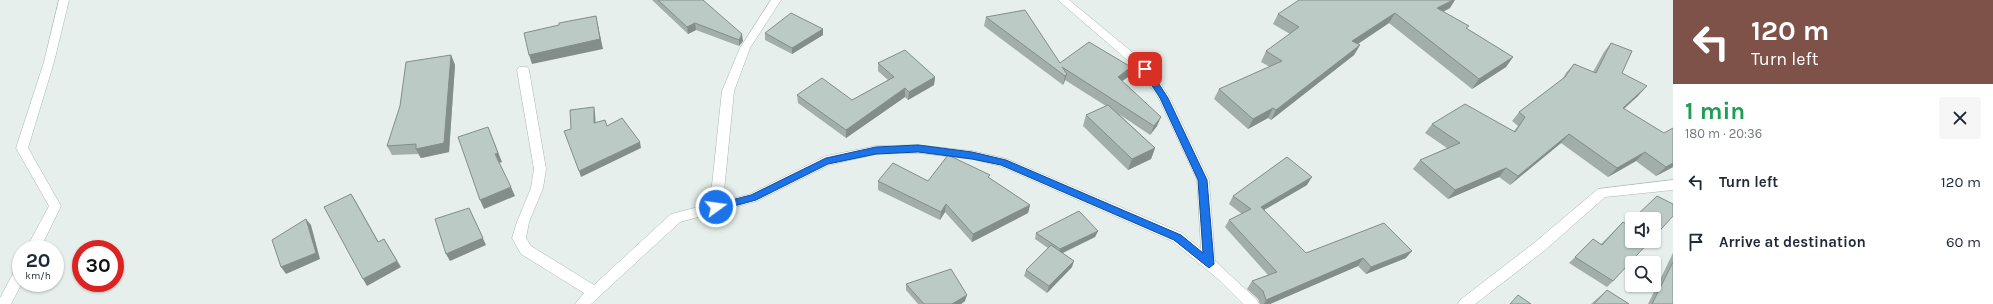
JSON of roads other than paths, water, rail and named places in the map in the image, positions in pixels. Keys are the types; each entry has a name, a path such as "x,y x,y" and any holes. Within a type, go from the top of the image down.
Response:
{"street":[{"path":"38,240 55,206 22,148 49,62 64,0"},
{"path":"716,207 728,91 745,48 776,0"},
{"path":"1063,0 1145,69 1164,98 1203,180 1209,264"},
{"path":"523,70 540,169 536,188 523,222 519,238 526,250 594,292"},
{"path":"582,304 676,218 753,198 826,161 876,150 918,149 972,155 1003,162 1177,237 1252,304"},
{"path":"1465,304 1539,247 1602,192 1673,185"},
{"path":"4,304 12,289"}]}
